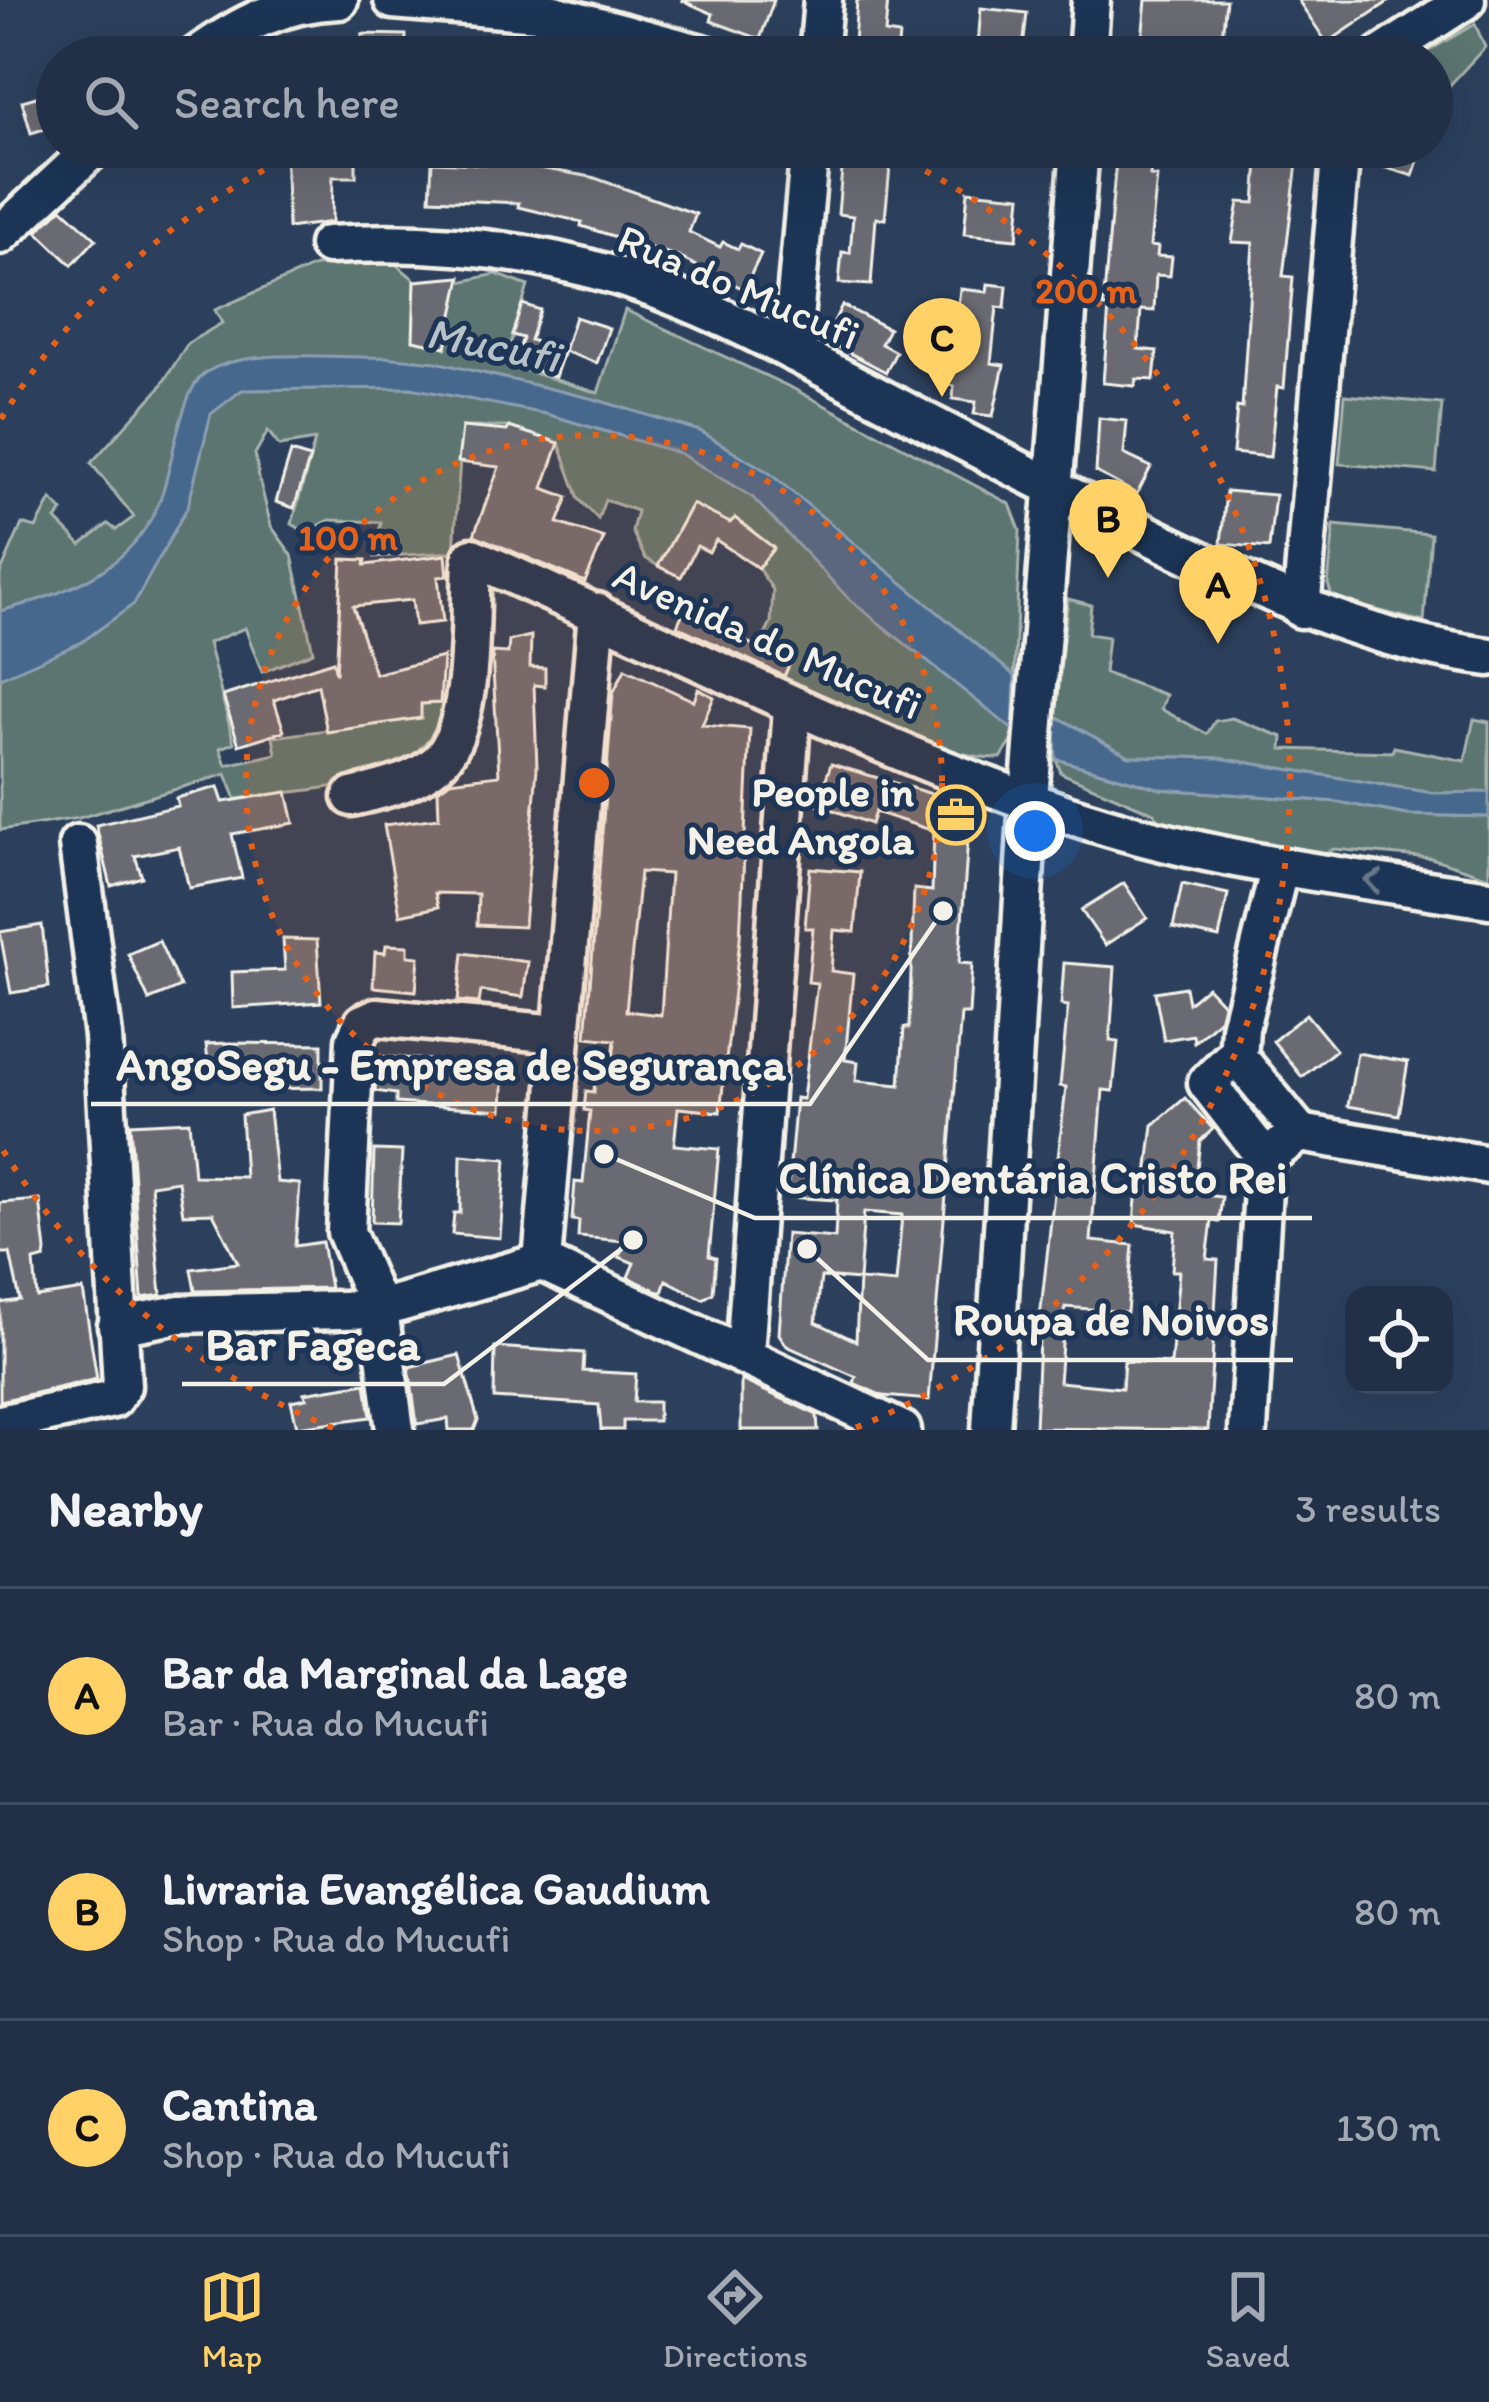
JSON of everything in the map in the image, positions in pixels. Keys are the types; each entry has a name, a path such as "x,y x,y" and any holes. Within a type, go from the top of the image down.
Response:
{"street":[{"path":"224,36 243,22 313,0 339,0"},
{"path":"393,0 550,13 635,36"},
{"path":"820,36 824,0"},
{"path":"1088,36 1091,0"},
{"path":"1410,36 1466,0"},
{"path":"0,235 72,168"},
{"path":"791,351 808,168"},
{"path":"991,1430 1029,798 1078,168"},
{"path":"1301,609 1339,168"},
{"name":"Rua do Mucufi","path":"328,245 458,246 562,261 621,277 791,351 1053,489 1301,609 1402,644 1489,657"},
{"name":"Avenida do Mucufi","path":"352,797 423,773 454,741 464,703 472,556 792,708 1029,798 1170,844 1489,899"},
{"path":"542,1262 597,612"},
{"path":"745,1354 792,708"},
{"path":"0,1424 120,1394 103,1036 78,844"},
{"path":"1280,866 1240,1028 1238,1059 1300,1133 1489,1165"},
{"path":"395,1430 379,1309 346,1232 355,1040 363,1023 377,1017 558,1034"},
{"path":"1238,1059 1230,1060 1207,1083 1264,1158 1248,1430"},
{"path":"1264,1158 1300,1133"},
{"path":"117,1326 180,1314 379,1309 542,1262 902,1430"}],"green space":[{"path":"1475,24 1485,47 1453,82 1453,37"},
{"path":"391,260 415,280 418,310 445,347 460,282 496,274 528,286 504,364 598,393 625,310 794,389 1010,504 1020,530 1012,741 1001,758 922,742 783,681 790,661 759,648 771,623 773,590 758,568 773,548 735,518 716,540 715,516 692,504 658,566 645,558 632,531 637,511 605,500 598,519 579,499 559,443 509,427 462,427 454,552 375,557 381,522 330,520 306,532 292,524 315,440 279,446 268,431 255,454 259,478 271,526 292,555 313,652 262,672 245,628 208,643 234,743 220,748 226,765 276,754 273,737 420,718 421,704 447,703 433,733 413,755 360,781 236,799 226,774 79,818 0,830 0,574 22,524 36,528 51,500 63,511 56,520 81,545 108,524 116,530 134,517 91,463 159,389 188,343 222,323 215,310 315,266"},
{"path":"1345,395 1442,404 1436,472 1339,464"},
{"path":"1334,525 1431,534 1424,622 1333,599 1328,584"},
{"path":"1068,599 1091,605 1088,634 1108,637 1104,673 1166,695 1161,709 1207,734 1215,721 1232,718 1283,737 1282,749 1392,752 1394,747 1465,761 1474,719 1489,722 1489,792 1433,793 1219,758 1129,756 1054,715"},
{"path":"1056,759 1161,789 1339,802 1408,815 1489,817 1489,877 1431,858 1334,849 1304,861 1166,829 1154,813 1061,773"}],"water":[{"path":"265,357 436,362 594,399 700,431 768,472 1015,676 1013,730 850,600 752,497 679,453 546,414 411,388 242,390 211,414 188,506 134,604 82,642 0,678 0,611 94,576 147,526 159,502 186,403 204,374 220,365"},
{"path":"1054,715 1129,756 1219,758 1433,793 1489,792 1489,817 1408,815 1338,802 1161,789 1056,759"}],"building":[{"path":"681,0 774,0 761,36 711,21 713,14"},
{"path":"857,0 888,0 885,33 899,36 854,36"},
{"path":"1146,0 1226,0 1222,36 1142,36"},
{"path":"1298,0 1391,0 1337,36 1322,36"},
{"path":"981,8 1027,13 1024,36 979,36"},
{"path":"36,97 36,131 31,133 22,101"},
{"path":"286,168 356,168 356,177 333,177 332,222 288,228"},
{"path":"432,168 539,168 592,177 696,214 689,232 720,247 723,242 738,249 741,244 761,254 744,289 676,256 581,226 582,222 518,207 519,203 430,199"},
{"path":"842,168 890,168 885,219 876,218 871,285 839,283 842,252 850,253 853,216 838,214"},
{"path":"1115,168 1151,168 1150,176 1157,177 1150,246 1158,247 1157,256 1172,257 1170,276 1156,275 1154,311 1141,310 1138,349 1157,351 1154,380 1136,379 1135,386 1103,383 1109,307 1103,307"},
{"path":"1258,168 1296,168 1283,276 1293,277 1284,388 1277,387 1270,457 1233,453 1237,407 1242,408 1253,243 1232,242 1239,202 1255,203"},
{"path":"1387,168 1415,168 1413,176"},
{"path":"968,191 1021,196 1017,239 964,234"},
{"path":"62,208 96,239 72,265 37,232"},
{"path":"461,277 446,347 413,340 415,281"},
{"path":"988,284 1007,286 1005,308 997,307 991,363 1004,365 993,416 974,414 976,402 953,399 954,386 937,383 939,360 952,362 960,289 987,292"},
{"path":"522,304 540,310 530,340 564,351 555,377 514,363 523,338 512,335"},
{"path":"842,305 889,329 881,344 896,352 886,372 825,340"},
{"path":"575,317 609,328 597,363 564,351"},
{"path":"1099,418 1127,421 1124,454 1151,467 1137,494 1096,472"},
{"path":"462,427 507,431 509,427 559,443 543,488 568,497 558,523 604,538 585,582 474,535 499,467 458,462"},
{"path":"291,452 310,458 294,508 276,502"},
{"path":"1226,491 1275,495 1269,548 1221,544"},
{"path":"692,504 730,523 735,518 774,548 758,568 716,540 709,552 697,546 681,577 658,566"},
{"path":"446,555 448,576 438,577 443,622 415,625 412,600 353,606 375,674 443,657 440,703 421,704 421,718 327,732 318,685 274,700 284,731 239,745 223,696 333,661 336,674 342,559 366,560 365,565"},
{"path":"686,606 727,623 723,632 791,661 784,676 677,626"},
{"path":"531,636 530,667 545,668 545,686 534,685 537,768 524,927 477,925 478,894 435,893 438,907 400,915 384,825 439,818 438,790 450,781 499,775 492,652 508,653 509,641"},
{"path":"625,669 694,701 698,689 714,697 702,725 750,729 740,939 720,1112 678,1108 674,1145 719,1149 709,1256 716,1258 713,1293 703,1299 666,1280 662,1293 628,1277 634,1263 619,1257 625,1241 578,1237 579,1221 572,1220 575,1182 583,1183 590,1111 584,1110 586,1091 594,1092 595,1078 611,1079 615,1040 586,1037 613,693","holes":["640,872 670,874 661,1015 626,1011"]},
{"path":"831,764 949,799 961,807 969,824 959,963 972,964 969,1014 961,1014 929,1400 883,1396 854,1383 856,1377 787,1346 779,1334 786,1234 835,1238 837,1200 787,1197 796,1098 803,1099 817,983 808,982 813,928 805,928 810,868 860,872 855,932 834,930 831,971 853,974 845,1060 858,1062 856,1081 900,1085 904,1028 909,1028 914,889 932,891 934,831 875,812 871,824 817,804","holes":["864,1212 902,1215 896,1283 859,1280","821,1277 859,1280 856,1341 816,1322"]},
{"path":"218,787 223,802 287,792 294,823 232,834 242,878 189,888 179,847 135,856 142,877 111,886 96,825 178,806 176,798"},
{"path":"1124,883 1147,918 1105,945 1081,910"},
{"path":"1182,884 1228,894 1219,938 1173,928"},
{"path":"42,925 49,987 11,993 0,932"},
{"path":"283,939 317,940 321,1002 233,1008 232,972 285,970"},
{"path":"159,941 180,987 149,1000 128,954"},
{"path":"386,945 408,946 408,956 419,957 416,991 373,987 375,952 385,953"},
{"path":"463,953 528,962 523,997 481,991 479,1003 458,1001"},
{"path":"1064,963 1115,967 1110,1041 1118,1042 1113,1091 1103,1090 1091,1241 1133,1245 1127,1312 1065,1307 1059,1382 1122,1388 1124,1361 1171,1364 1179,1271 1172,1271 1175,1231 1134,1224 1138,1174 1147,1175 1153,1125 1185,1098 1213,1129 1200,1141 1194,1194 1222,1197 1219,1222 1212,1221 1207,1259 1218,1260 1208,1430 1035,1428 1040,1318 1066,1087 1060,1086 1068,1006 1061,1005"},
{"path":"1185,987 1188,1003 1207,987 1223,1004 1219,1020 1194,1042 1193,1035 1164,1040 1155,992"},
{"path":"1306,1014 1336,1050 1302,1077 1273,1041"},
{"path":"206,1044 322,1044 322,1088 267,1089 264,1066 209,1070"},
{"path":"1357,1053 1408,1062 1399,1115 1348,1106"},
{"path":"377,1056 504,1066 502,1110 396,1103 396,1094 375,1091"},
{"path":"269,1110 277,1182 300,1184 295,1246 322,1242 330,1288 195,1291 191,1269 238,1263 213,1213 183,1214 178,1181 151,1185 161,1295 142,1298 130,1124 189,1121 194,1176 245,1177 241,1115"},
{"path":"374,1150 402,1151 398,1223 372,1222"},
{"path":"461,1155 506,1159 500,1238 452,1234 454,1213 460,1213"},
{"path":"40,1200 46,1251 45,1258 34,1261 37,1297 83,1290 97,1379 0,1401 0,1303 20,1300 10,1253 0,1253 0,1203"},
{"path":"495,1347 584,1353 583,1371 636,1374 634,1402 658,1402 658,1421 623,1421 623,1430 601,1430 599,1405 494,1398"},
{"path":"459,1355 478,1420 474,1430 449,1430 448,1419 417,1424 409,1367"},
{"path":"741,1380 817,1415 818,1430 741,1430"},
{"path":"366,1383 371,1417 297,1427 291,1401 307,1398 304,1393"}],"place":[{"name":"Cantina","path":"942,397"},
{"name":"Livraria Evangélica Gaudium","path":"1108,578"},
{"name":"Bar da Marginal da Lage","path":"1218,644"},
{"name":"People in Need Angola","path":"956,815"},
{"name":"AngoSegu - Empresa de Segurança","path":"943,911"},
{"name":"Clínica Dentária Cristo Rei","path":"604,1154"},
{"name":"Bar Fageca","path":"633,1240"},
{"name":"Roupa de Noivos","path":"807,1249"}],"water label":[{"name":"Mucufi","path":"493,344"}]}
